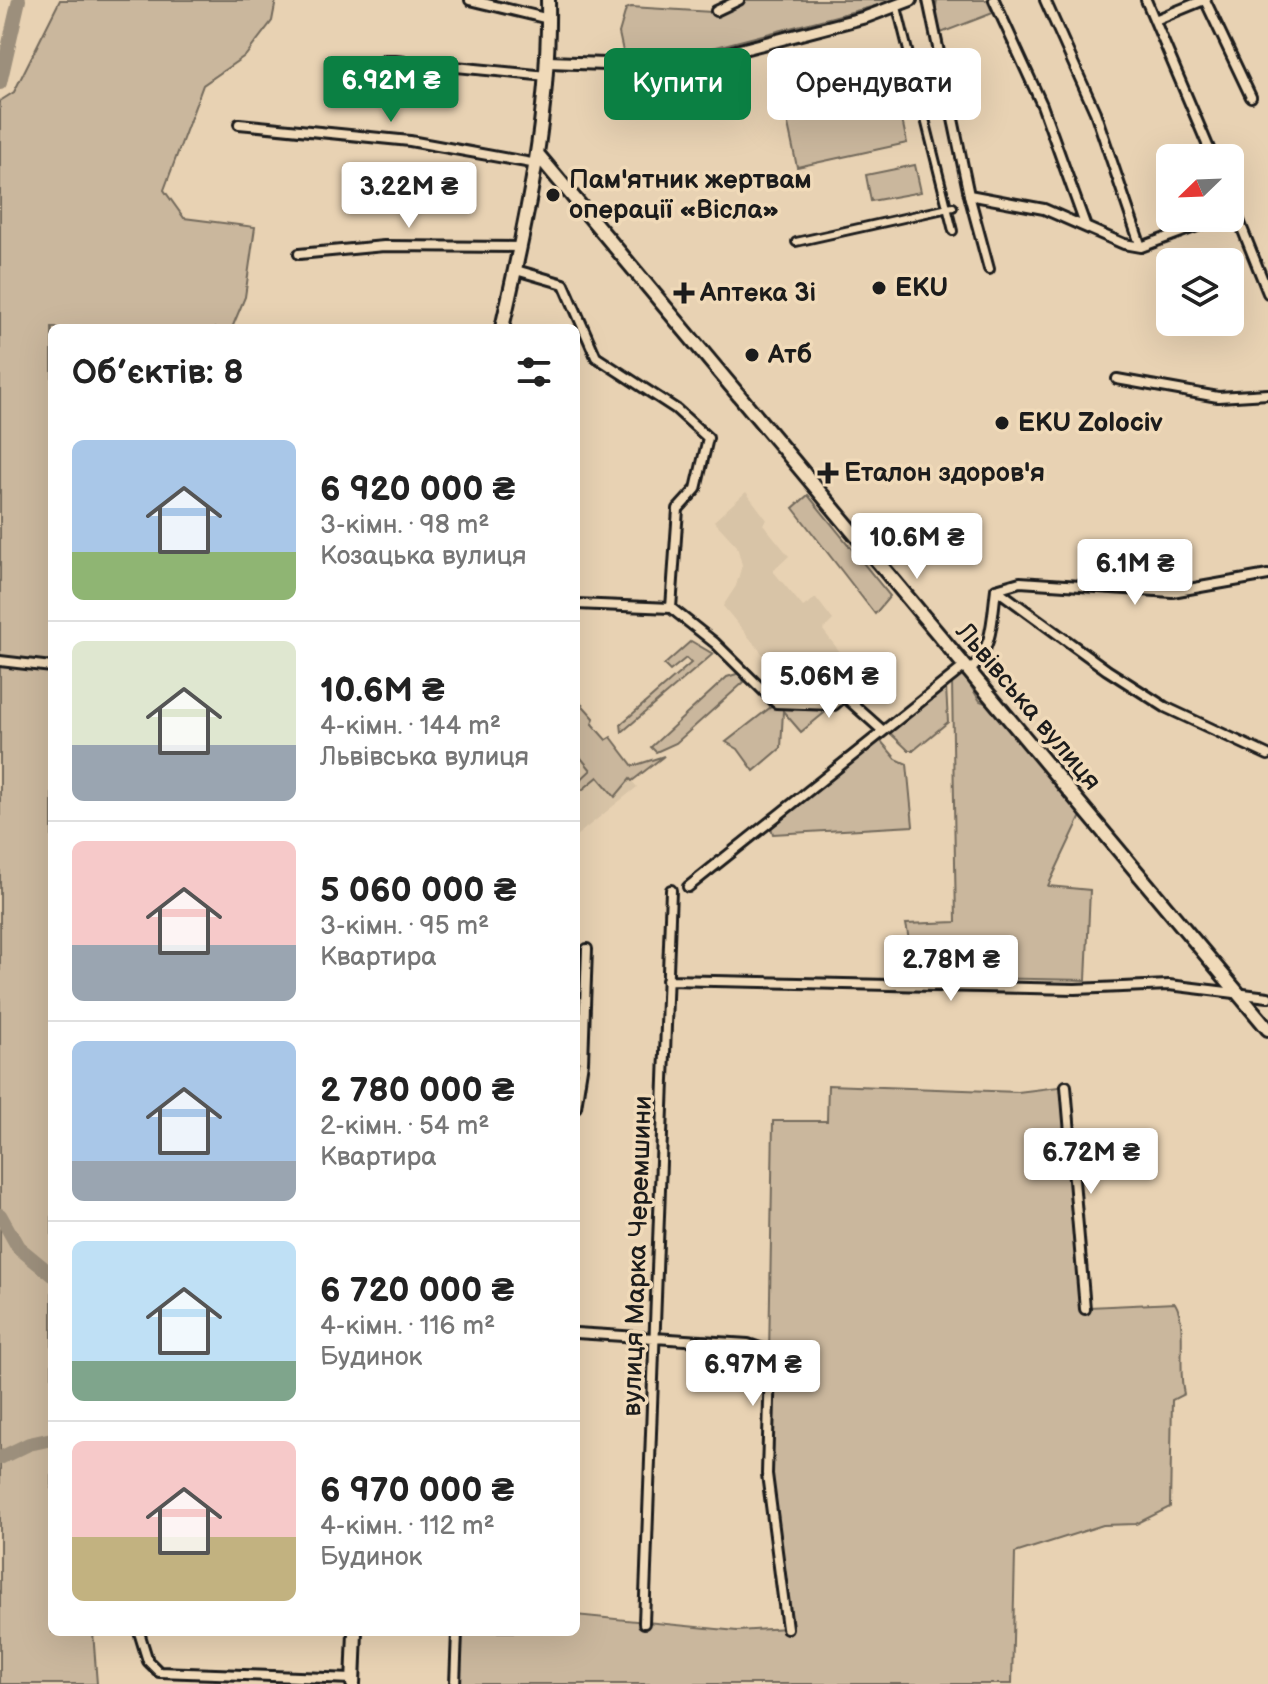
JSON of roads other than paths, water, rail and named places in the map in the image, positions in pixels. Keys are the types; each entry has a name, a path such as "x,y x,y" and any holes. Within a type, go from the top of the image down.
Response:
{"main road":[{"path":"503,324 539,160 547,69 548,0"},
{"name":"Львівська вулиця","path":"539,160 1268,1029"},
{"path":"353,1681 355,1636"}],"street":[{"path":"470,0 549,19"},
{"path":"716,11 739,0"},
{"path":"385,60 547,69 664,66 690,63 897,7 911,0"},
{"path":"928,0 969,195 989,269"},
{"path":"994,0 1042,105 1086,227"},
{"path":"1045,0 1095,112 1141,247"},
{"path":"1146,0 1207,144"},
{"path":"1155,20 1205,0 1251,97"},
{"path":"897,7 950,208 953,231"},
{"path":"239,124 410,141 539,160"},
{"path":"969,195 1044,209 1124,244 1141,247 1181,232"},
{"path":"796,242 950,208"},
{"path":"1241,232 1268,293"},
{"path":"299,254 384,246 521,247"},
{"path":"516,270 564,284 580,324"},
{"path":"580,325 596,357 676,409 708,438 696,489 678,509 671,608"},
{"path":"1117,379 1218,397 1268,394"},
{"path":"996,589 1020,582 1172,592 1268,575"},
{"path":"688,887 883,731 980,661 988,643 996,589"},
{"path":"996,589 1107,670 1165,707 1268,755"},
{"path":"580,604 671,608 726,653 776,703 834,705 844,696 883,731"},
{"path":"0,661 48,667"},
{"name":"вулиця Марка Черемшини","path":"644,1623 671,890"},
{"path":"580,1081 587,949"},
{"path":"667,980 1075,989 1169,985 1268,997"},
{"path":"1066,1086 1085,1309"},
{"path":"580,1333 748,1344 763,1349 770,1364 767,1474 787,1628"},
{"path":"140,1636 148,1661 159,1672 353,1681"},
{"path":"455,1684 457,1636"}],"waterway":[{"path":"0,83 19,0"},
{"path":"0,1215 18,1247 48,1272"},
{"path":"0,1458 29,1444 48,1440"}],"place":[{"name":"Пам'ятник жертвам операції «Вісла»","path":"553,195"},
{"name":"EKU","path":"879,288"},
{"name":"Аптека 3і","path":"684,293"},
{"name":"Атб","path":"752,355"},
{"name":"EKU Zolociv","path":"1002,423"},
{"name":"Еталон здоров'я","path":"828,473"}]}
